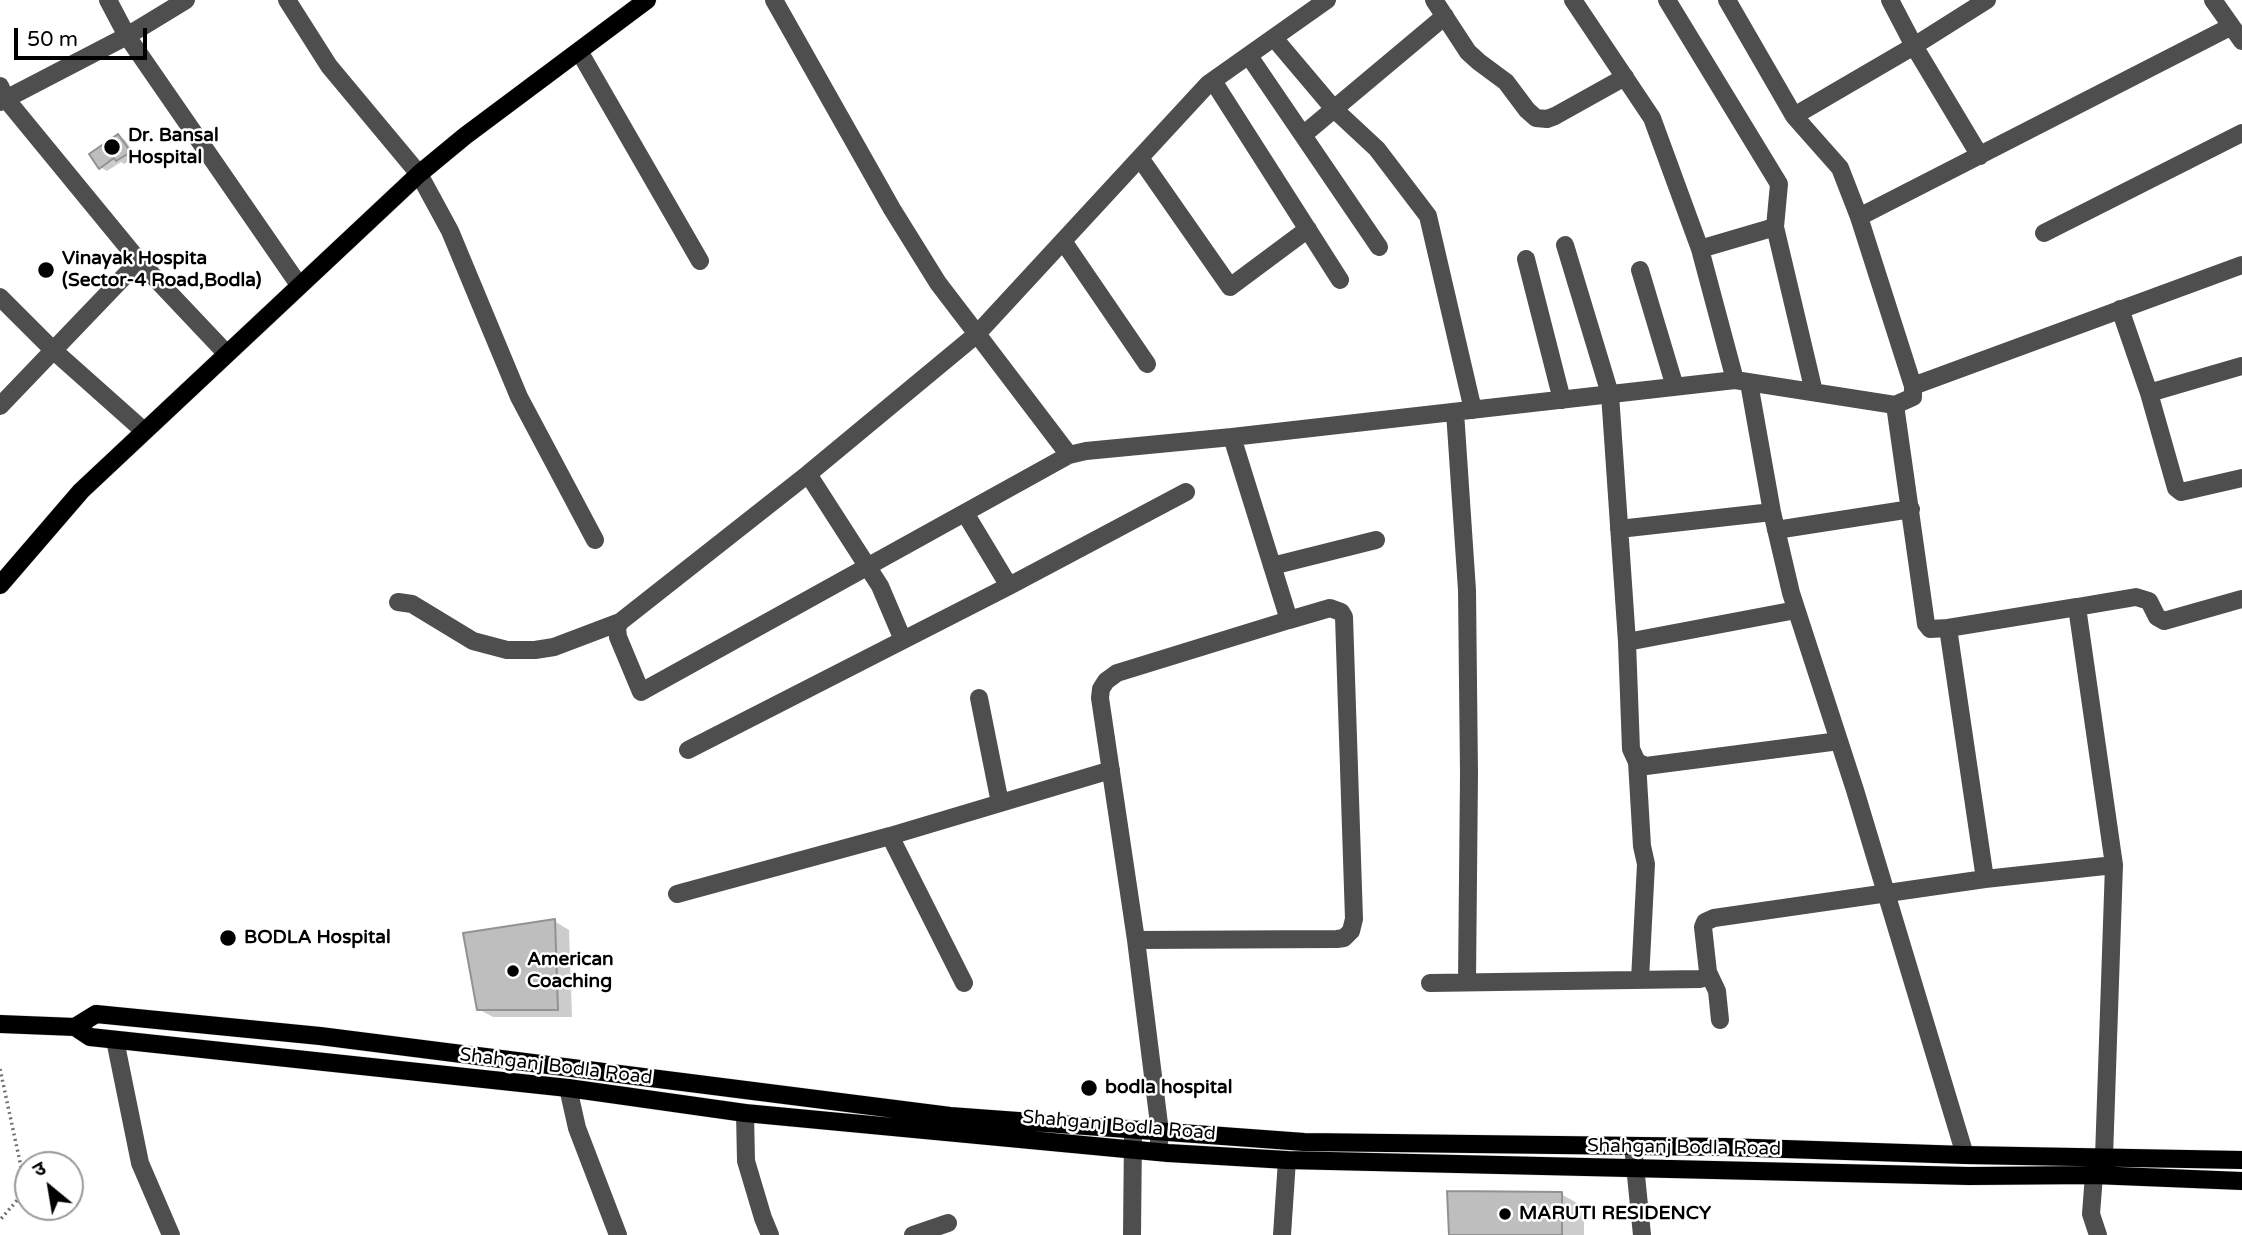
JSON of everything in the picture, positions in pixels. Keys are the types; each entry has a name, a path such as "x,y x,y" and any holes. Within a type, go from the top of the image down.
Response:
{"main road":[{"path":"0,585 81,491 419,174 465,136 648,0"},
{"path":"75,1027 96,1014 320,1036 950,1116 1160,1132 1331,1152 1633,1146 2242,1160"},
{"name":"Shahganj Bodla Road","path":"0,1024 75,1027 90,1037 568,1088 745,1113 1158,1152 1287,1160 1331,1152 1635,1167 1958,1176 2095,1175 2242,1181"}],"street":[{"path":"108,0 127,36 299,285"},
{"path":"186,0 127,36 2,96 139,261 226,353"},
{"path":"287,0 329,66 419,174 450,231 519,397 595,540"},
{"path":"774,0 938,284 1069,455"},
{"path":"398,602 412,604 473,641 507,650 554,647 620,622 808,474 977,334 1208,84 1327,0"},
{"path":"1434,0 1468,52 1506,82 1536,118 1547,119 1555,116 1625,77"},
{"path":"1573,0 1652,118 1700,248 1742,381 1796,610 1839,741 1965,1155"},
{"path":"1667,0 1779,184 1775,227 1814,392"},
{"path":"620,622 617,628 618,637 641,692 1069,455 1086,451 1742,381 1895,405 1913,397 1913,386 1859,217 1840,167 1794,116 1727,0"},
{"path":"1890,0 1914,46 1980,156"},
{"path":"1794,116 1987,0"},
{"path":"2213,0 2242,41"},
{"path":"1303,135 1445,16"},
{"path":"1859,217 2230,27"},
{"path":"1274,38 1334,109 1377,149 1427,216 1474,410"},
{"path":"579,51 700,261"},
{"path":"1249,56 1379,247"},
{"path":"1208,84 1215,84 1340,280"},
{"path":"2044,233 2242,134"},
{"path":"1140,158 1230,288 1308,229"},
{"path":"1700,248 1775,227"},
{"path":"1063,241 1147,364"},
{"path":"1565,245 1610,394 1627,642 1631,749 1637,762 1646,874 1640,980"},
{"path":"1526,258 1562,400"},
{"path":"0,406 139,261"},
{"path":"1913,386 2242,265"},
{"path":"1640,270 1675,387"},
{"path":"0,297 52,349 144,431"},
{"path":"2120,310 2150,393 2176,488 2182,492 2242,478"},
{"path":"2150,393 2242,366"},
{"path":"1895,405 1926,624 1933,630 2136,597 2149,601 2157,617 2164,621 2242,599"},
{"path":"1455,412 1467,590 1467,981"},
{"path":"1232,437 1289,621"},
{"path":"808,474 890,606 903,640"},
{"path":"688,750 1186,492"},
{"path":"1776,530 1911,509"},
{"path":"1619,529 1772,512"},
{"path":"965,513 1009,586"},
{"path":"1272,566 1376,540"},
{"path":"2077,607 2114,865 2104,1157 2095,1175 2091,1214 2098,1235"},
{"path":"1136,940 1336,939 1345,938 1351,931 1354,919 1344,617 1335,608 1116,673 1101,689 1100,698 1136,940 1160,1132 1158,1152"},
{"path":"1627,642 1796,610"},
{"path":"1948,628 1985,879"},
{"path":"979,698 1000,803"},
{"path":"1637,762 1646,766 1839,741"},
{"path":"677,894 890,836 1111,770"},
{"path":"890,836 964,983"},
{"path":"1720,1020 1717,991 1708,972 1703,927 1708,920 1985,879 2114,865"},
{"path":"1430,983 1700,979 1706,977 1708,972"},
{"path":"115,1040 141,1163 172,1235"},
{"path":"568,1088 577,1128 618,1235"},
{"path":"745,1113 746,1161 762,1218 770,1235"},
{"path":"1132,1235 1133,1131"},
{"path":"1633,1146 1642,1235"},
{"path":"1282,1235 1287,1160"},
{"path":"913,1235 948,1223"}],"path":[{"path":"0,1069 26,1190 0,1220"}],"building":[{"path":"118,134 131,152 116,161 114,158 99,169 89,154"},
{"name":"American Coaching","path":"555,919 558,1010 477,1010 463,933"},
{"name":"MARUTI RESIDENCY","path":"1447,1191 1562,1192 1562,1235 1449,1235"}],"place":[{"name":"Dr. Bansal Hospital","path":"112,147"},
{"name":"Vinayak Hospita (Sector-4 Road,Bodla)","path":"46,270"},
{"name":"BODLA Hospital","path":"228,938"},
{"name":"American Coaching","path":"513,971"},
{"name":"bodla hospital","path":"1089,1088"},
{"name":"MARUTI RESIDENCY","path":"1505,1214"}]}
